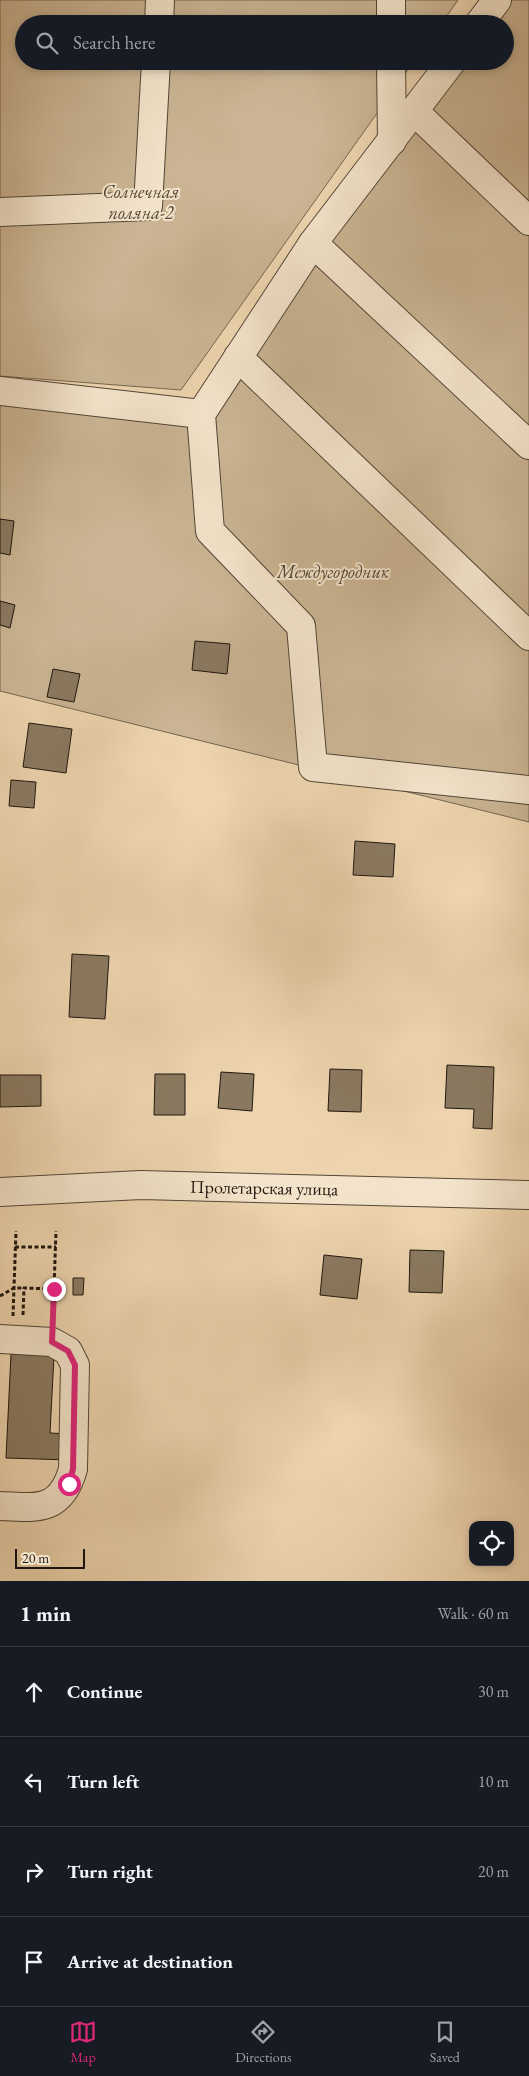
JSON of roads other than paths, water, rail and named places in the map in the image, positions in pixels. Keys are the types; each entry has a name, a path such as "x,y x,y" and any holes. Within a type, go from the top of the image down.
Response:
{"street":[{"path":"159,15 160,0"},
{"path":"391,0 391,15"},
{"path":"486,15 497,0"},
{"path":"0,212 148,206 156,70"},
{"path":"391,70 392,141"},
{"path":"445,70 313,243 202,414 210,531 301,626 313,767 529,790"},
{"path":"415,112 529,221"},
{"path":"313,243 529,445"},
{"path":"238,357 529,636"},
{"path":"0,391 202,414"},
{"name":"Пролетарская улица","path":"0,1192 142,1185 529,1195"},
{"path":"0,1506 38,1508 56,1499 69,1484 73,1469 75,1365 68,1351 52,1342 8,1327"}],"park label":[{"name":"Солнечная поляна-2","path":"141,202"},
{"name":"Междугородник","path":"333,572"}]}
